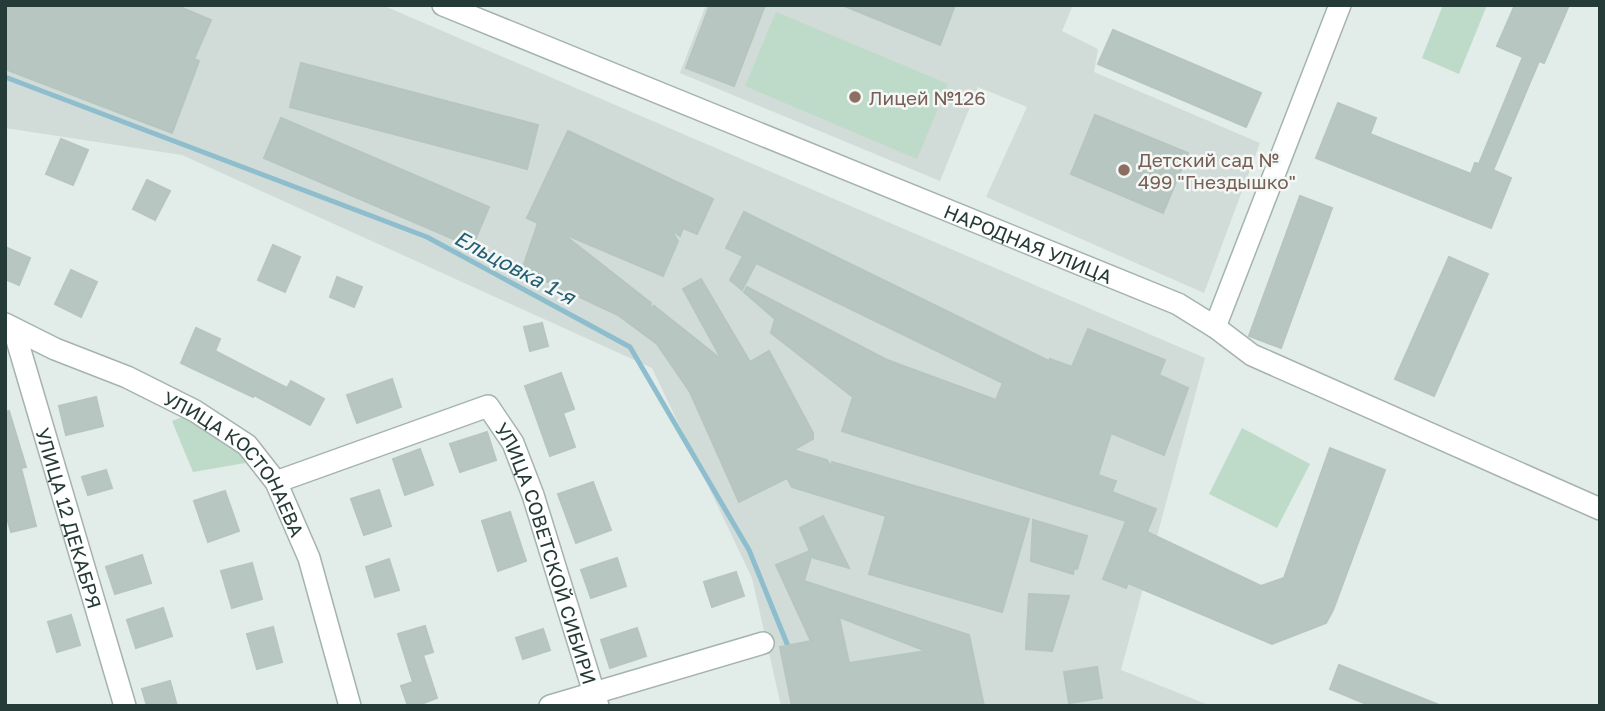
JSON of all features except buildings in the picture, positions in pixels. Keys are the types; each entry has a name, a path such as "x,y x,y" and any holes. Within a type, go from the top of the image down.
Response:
{"street":[{"name":"НАРОДНАЯ УЛИЦА","path":"443,5 1178,304 1252,355 1600,509"},
{"path":"1215,327 1340,5"},
{"name":"УЛИЦА КОСТОНАЕВА","path":"10,327 55,349 127,377 195,411 247,445 275,482 309,558 351,706"},
{"name":"УЛИЦА 12 ДЕКАБРЯ","path":"10,327 125,706"},
{"name":"УЛИЦА СОВЕТСКОЙ СИБИРИ","path":"275,482 488,405 513,443 533,495 596,699"},
{"path":"550,706 596,699 763,643"}],"shaded area":[{"path":"5,5 382,5 1205,358 1121,670 1211,706 781,706 752,578 652,368 182,155 5,128"},
{"path":"706,5 1073,5 1062,31 1098,49 1094,72 1260,143 1204,293 986,197 1027,107 978,87 940,181 680,73"}],"green space":[{"path":"1443,5 1487,5 1459,74 1422,58"},
{"path":"776,12 948,84 917,159 745,86"},
{"path":"188,415 220,434 251,462 193,472 172,421"},
{"path":"1242,428 1310,464 1277,528 1209,494"}],"waterway":[{"name":"Ельцовка 1-я","path":"5,77 427,237 630,347 749,550 790,651"}],"place":[{"name":"Лицей №126","path":"855,97"},
{"name":"Детский сад № 499 \"Гнездышко\"","path":"1124,170"}]}
